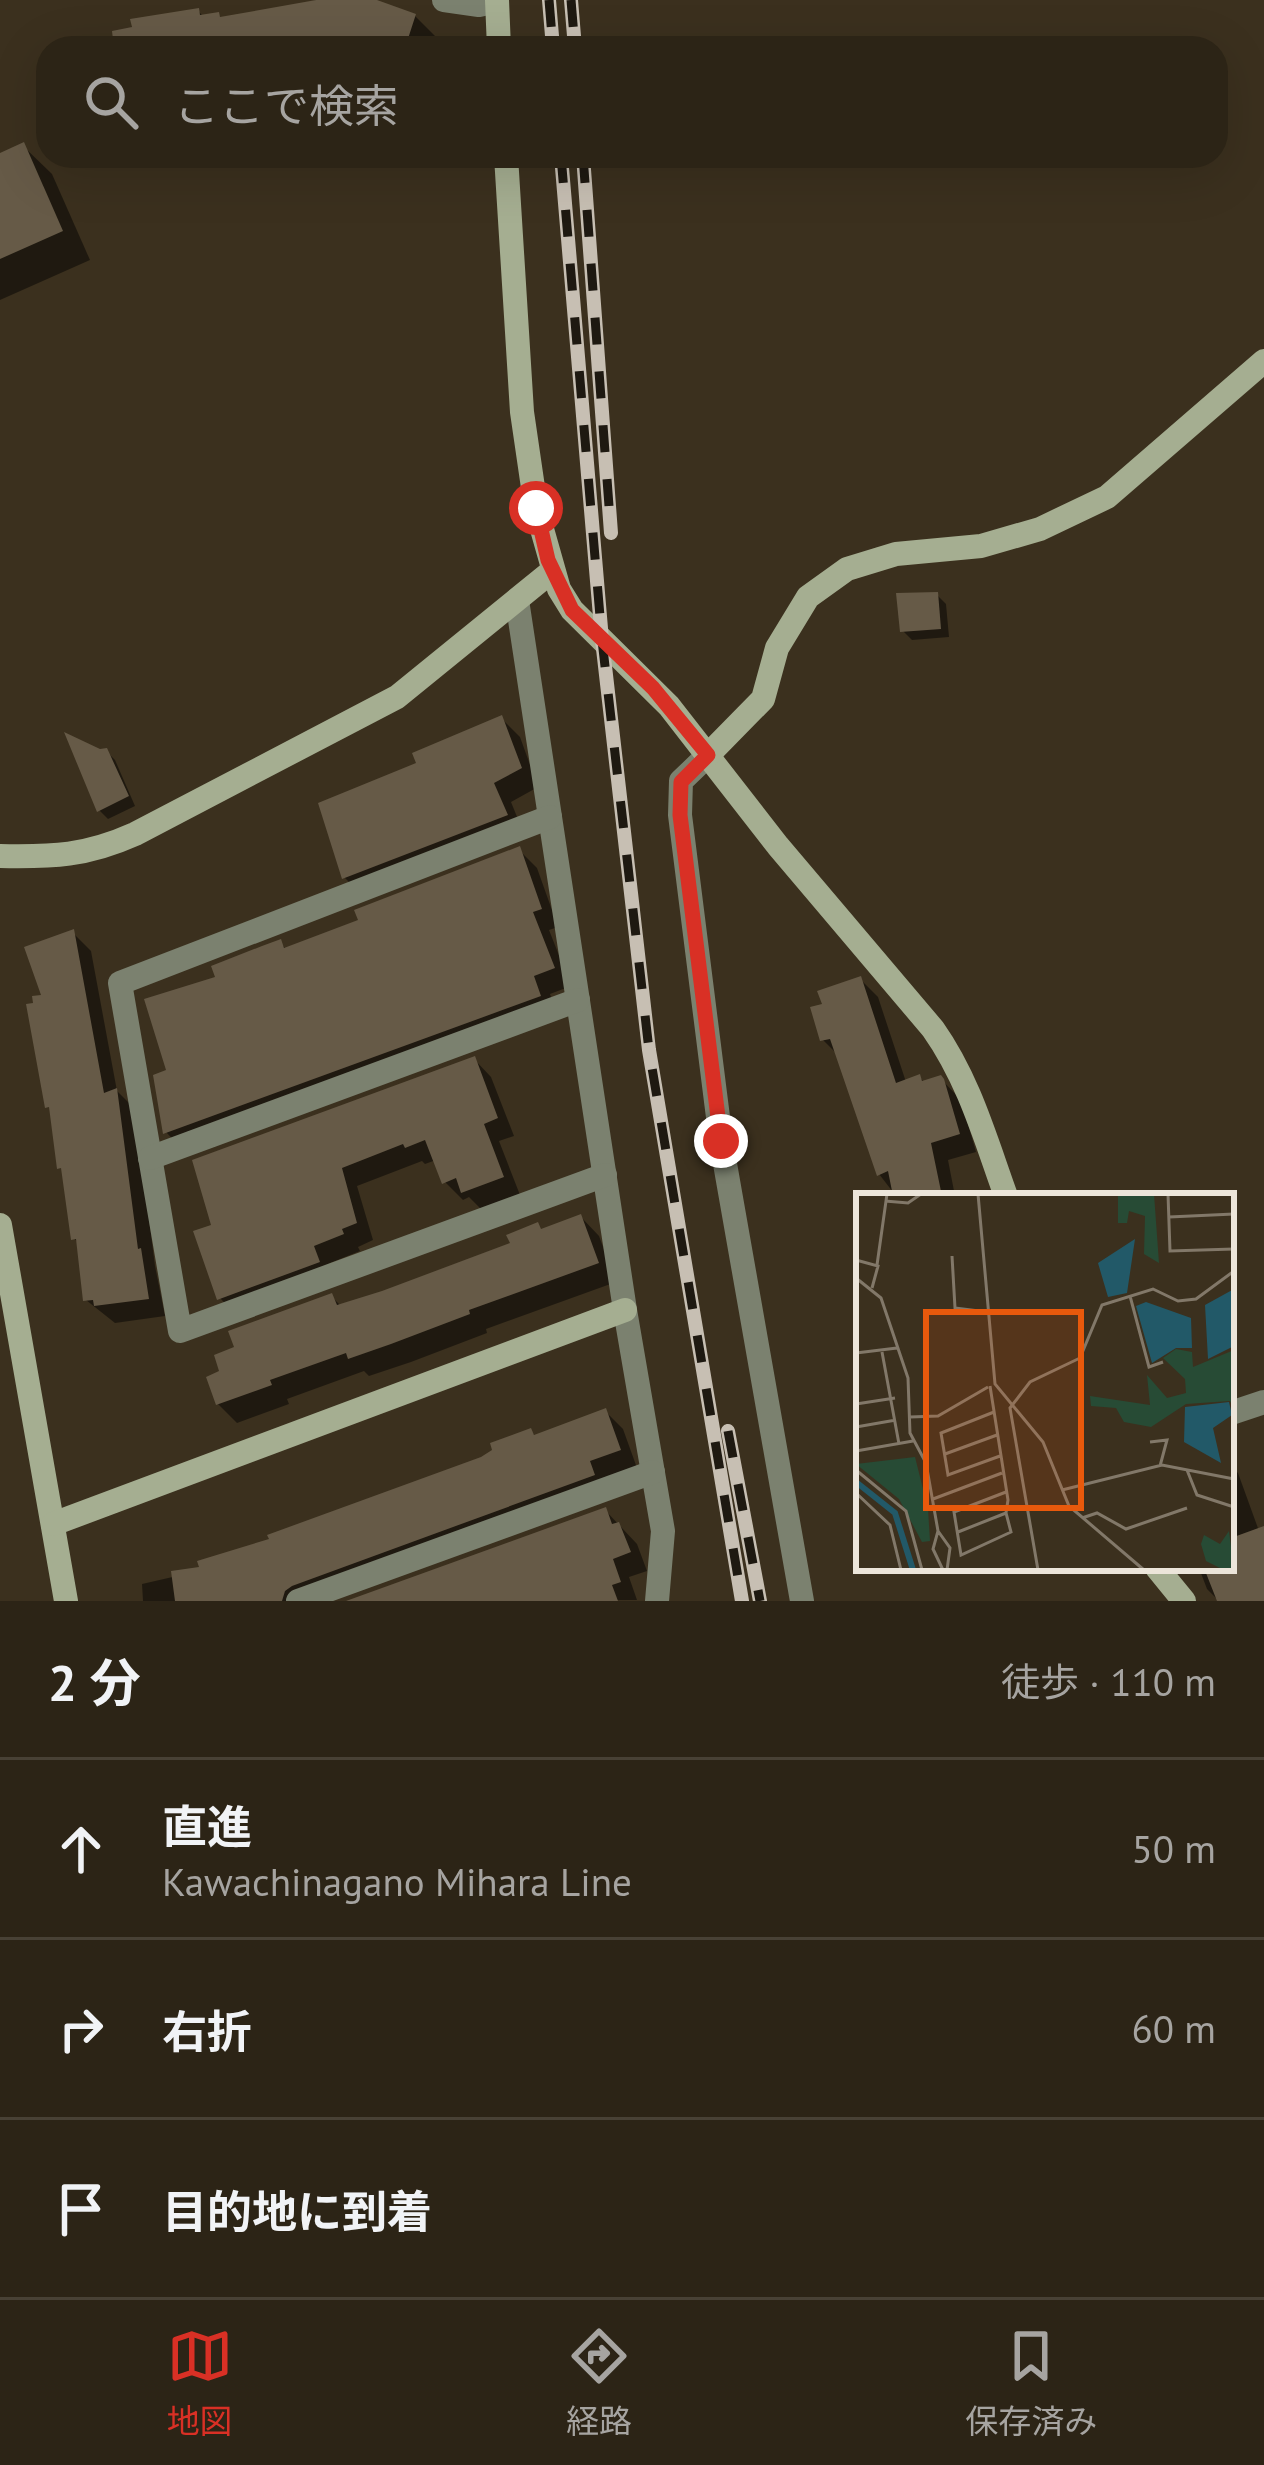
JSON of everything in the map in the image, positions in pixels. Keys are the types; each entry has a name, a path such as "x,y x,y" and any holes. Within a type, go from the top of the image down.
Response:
{"street":[{"path":"444,0 479,5 497,1 499,36"},
{"path":"507,168 522,412 536,508 552,571 572,610 653,688 955,1060 1005,1193"},
{"path":"802,1601 721,1141 680,815 681,782 763,699 777,648 808,597 847,568 896,554 981,546 1040,529 1106,497 1264,361"},
{"path":"0,856 54,857 97,851 135,834 397,697 552,571"},
{"path":"517,600 625,1310 664,1531 657,1601"},
{"path":"550,817 120,983 180,1331 604,1175"},
{"path":"150,1158 578,1000"},
{"path":"0,1225 66,1601"},
{"path":"53,1525 625,1310"},
{"path":"1234,1412 1264,1402"},
{"path":"298,1601 653,1472"},
{"path":"1159,1571 1184,1601"}],"building":[{"path":"316,0 377,0 416,14 409,36 113,36 112,31 132,27 130,19 199,8 200,15 219,12 220,17"},
{"path":"24,142 63,231 0,259 0,153"},
{"path":"938,592 941,629 900,632 896,593"},
{"path":"502,715 522,768 494,783 508,815 342,879 318,803 416,763 412,753"},
{"path":"64,732 107,748 129,796 97,812"},
{"path":"520,846 542,909 533,912 555,968 534,976 541,996 163,1134 153,1075 166,1070 144,999 215,977 211,966 262,946 281,939 284,948 358,920 354,910"},
{"path":"74,929 104,1093 117,1088 149,1299 94,1306 93,1300 83,1301 76,1239 71,1240 61,1168 57,1169 26,1004 33,1003 32,996 41,995 24,947"},
{"path":"861,976 896,1083 920,1074 922,1081 941,1075 944,1079 960,1134 931,1143 941,1193 892,1193 888,1171 877,1176 830,1039 820,1041 810,1007 822,1004 817,991"},
{"path":"475,1056 498,1118 484,1124 504,1177 461,1193 456,1178 442,1184 425,1140 342,1168 357,1223 314,1246 320,1262 217,1300 193,1231 211,1225 192,1160"},
{"path":"581,1214 599,1263 391,1344 348,1359 346,1353 270,1380 272,1385 216,1405 206,1377 219,1371 214,1355 234,1347 228,1331 332,1293 337,1305 382,1291 510,1243 506,1235 538,1222 541,1229"},
{"path":"606,1408 621,1450 590,1461 595,1475 292,1586 282,1601 175,1601 171,1571 199,1567 197,1561 269,1539 267,1535 481,1457 492,1450 490,1443 531,1428 534,1435"},
{"path":"606,1507 612,1524 619,1522 631,1552 613,1559 621,1582 612,1585 618,1601 346,1601"},
{"path":"1264,1526 1264,1601 1217,1601 1205,1571 1234,1571 1234,1537"}],"railway":[{"path":"549,0 552,36"},
{"path":"571,0 574,36"},
{"path":"562,168 602,640 649,1050 742,1601"},
{"path":"584,168 611,533"},
{"path":"728,1431 760,1601"}],"route":[{"path":"536,508 548,560 572,610 653,688 708,755 681,782 680,815 721,1141"}]}
